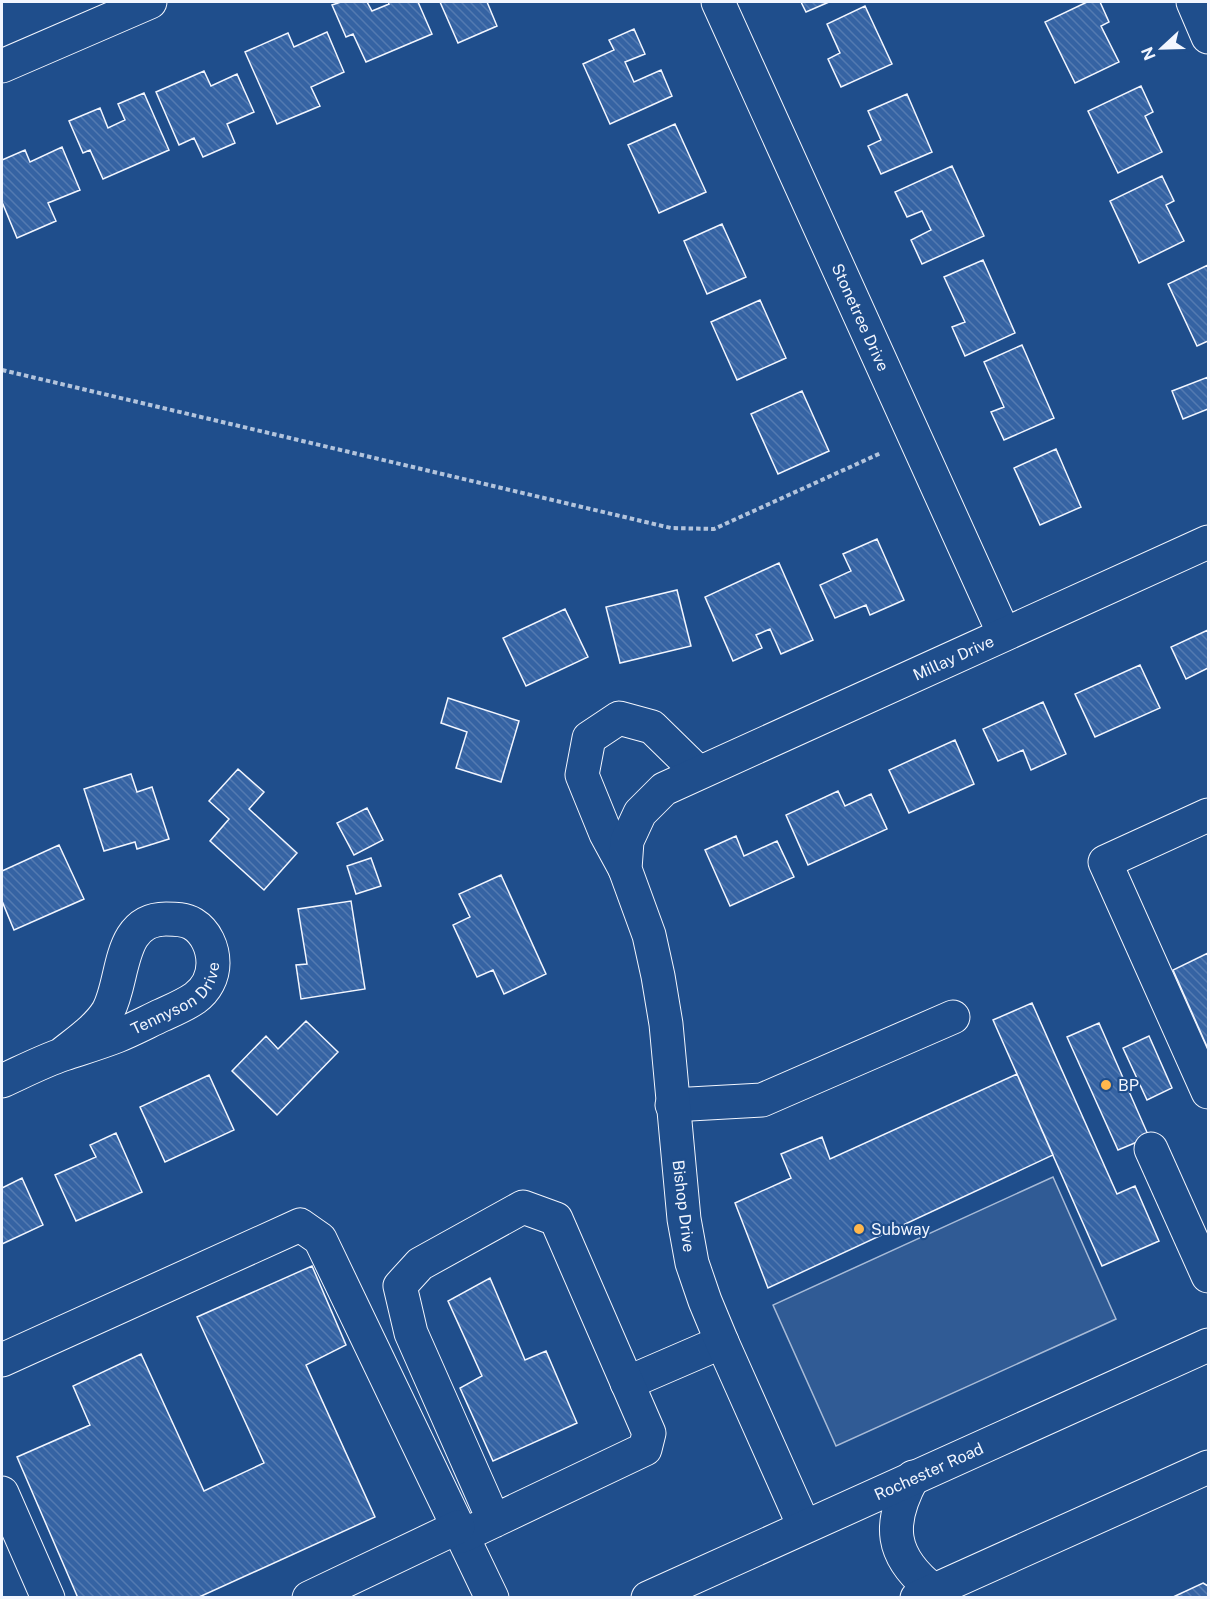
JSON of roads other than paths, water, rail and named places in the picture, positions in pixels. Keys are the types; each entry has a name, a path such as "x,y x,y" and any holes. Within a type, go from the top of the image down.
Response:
{"street":[{"path":"2,66 150,2"},
{"name":"Stonetree Drive","path":"718,2 1004,634"},
{"path":"1192,2 1209,37"},
{"name":"Millay Drive","path":"640,813 664,789 698,772 1209,542"},
{"name":"Bishop Drive","path":"698,772 652,727 619,718 589,738 582,775 606,834 625,869 648,935 658,976 666,1024 684,1219 692,1263 722,1342 804,1526"},
{"name":"Bishop Drive","path":"625,869 627,841 640,813"},
{"path":"1209,814 1105,862 1209,1092"},
{"name":"Tennyson Drive","path":"2,1081 62,1055 118,1036 194,999 211,977 213,965 212,952 201,929 191,922 171,919 158,919 139,928 126,950 114,997 107,1013 96,1026 62,1055"},
{"path":"672,1105 762,1100 953,1017"},
{"path":"1151,1149 1209,1275"},
{"path":"309,1598 460,1531 494,1521 645,1449 649,1433 556,1219 523,1207 420,1264 400,1286 411,1333 494,1521"},
{"path":"2,1360 300,1225 320,1239 492,1598"},
{"path":"627,1383 722,1342"},
{"name":"Rochester Road","path":"648,1598 1209,1345"},
{"path":"913,1477 902,1496 896,1530 898,1546 905,1562 917,1577 925,1594 1209,1467"},
{"path":"2,1493 48,1598"}],"place":[{"name":"BP","path":"1106,1085"},
{"name":"Subway","path":"859,1229"}]}
